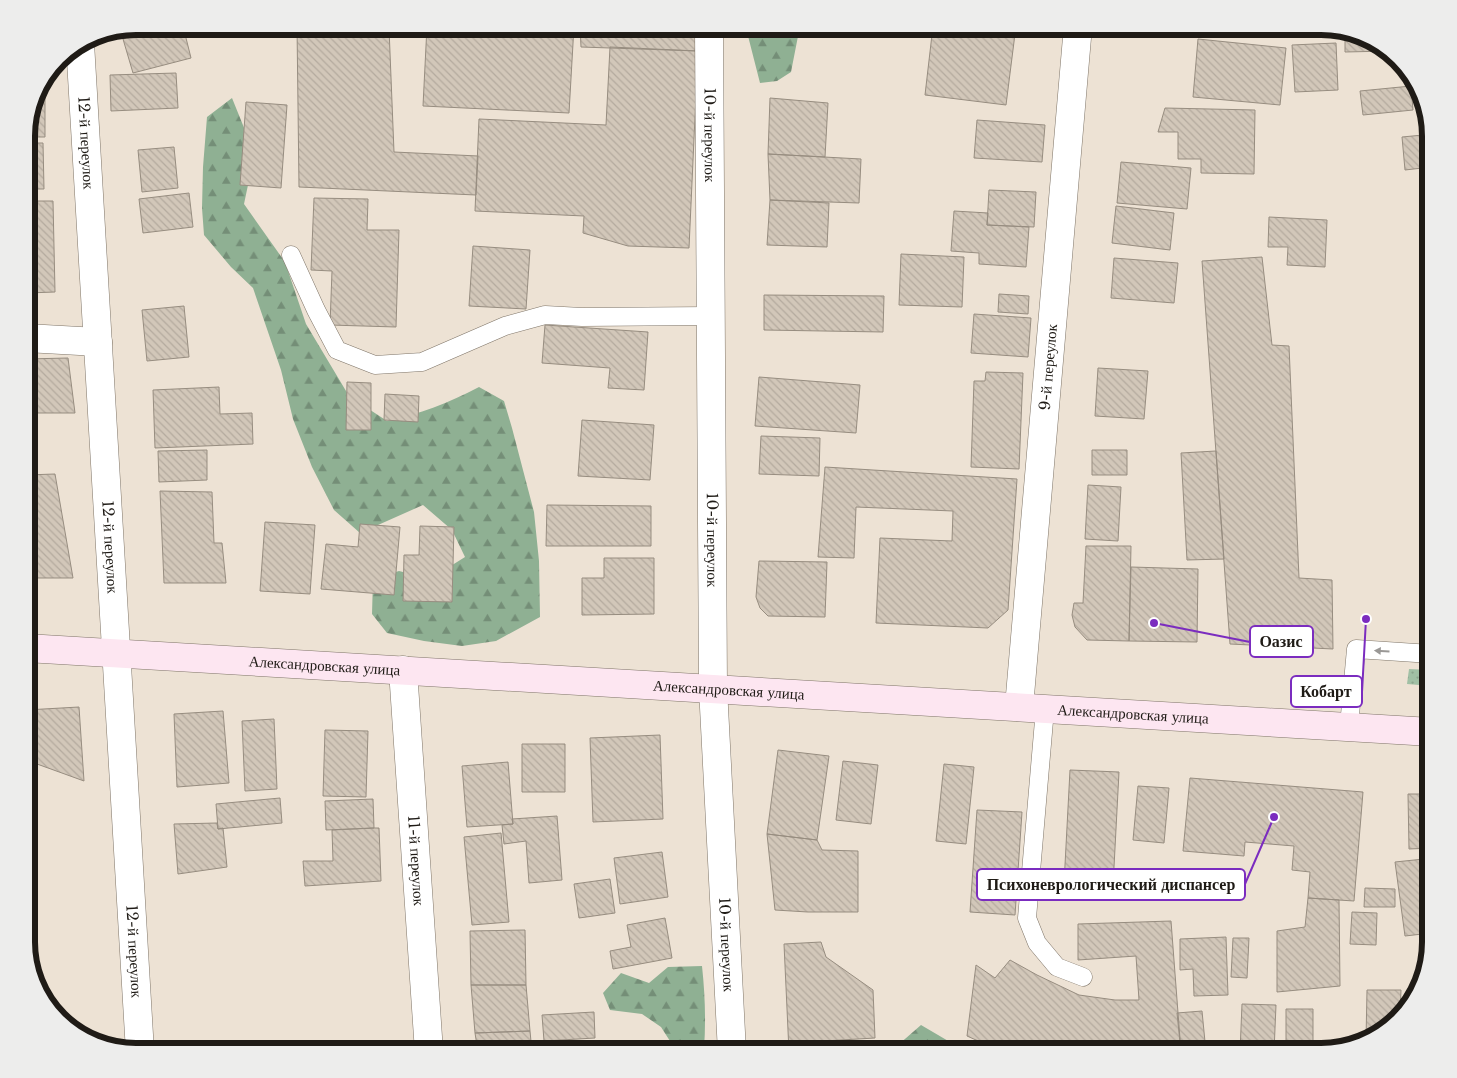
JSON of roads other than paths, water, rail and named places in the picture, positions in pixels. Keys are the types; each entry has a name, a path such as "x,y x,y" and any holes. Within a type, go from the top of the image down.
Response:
{"main road":[{"name":"Александровская улица","path":"35,648 1422,731"}],"street":[{"name":"10-й переулок","path":"709,35 713,688 732,1043"},
{"name":"9-й переулок","path":"1032,708 1077,35"},
{"name":"12-й переулок","path":"81,52 139,1043"},
{"path":"35,338 98,342"},
{"name":"11-й переулок","path":"403,670 428,1043"}],"lane":[{"path":"291,255 337,350 375,365 422,362 505,326 545,315 582,317 710,316"},
{"path":"1349,726 1356,649 1422,653"},
{"path":"1032,708 1027,918 1037,943 1057,968 1083,977"}],"place":[{"name":"Кобарт","path":"1366,619"},
{"name":"Оазис","path":"1154,623"},
{"name":"Психоневрологический диспансер","path":"1274,817"}]}
